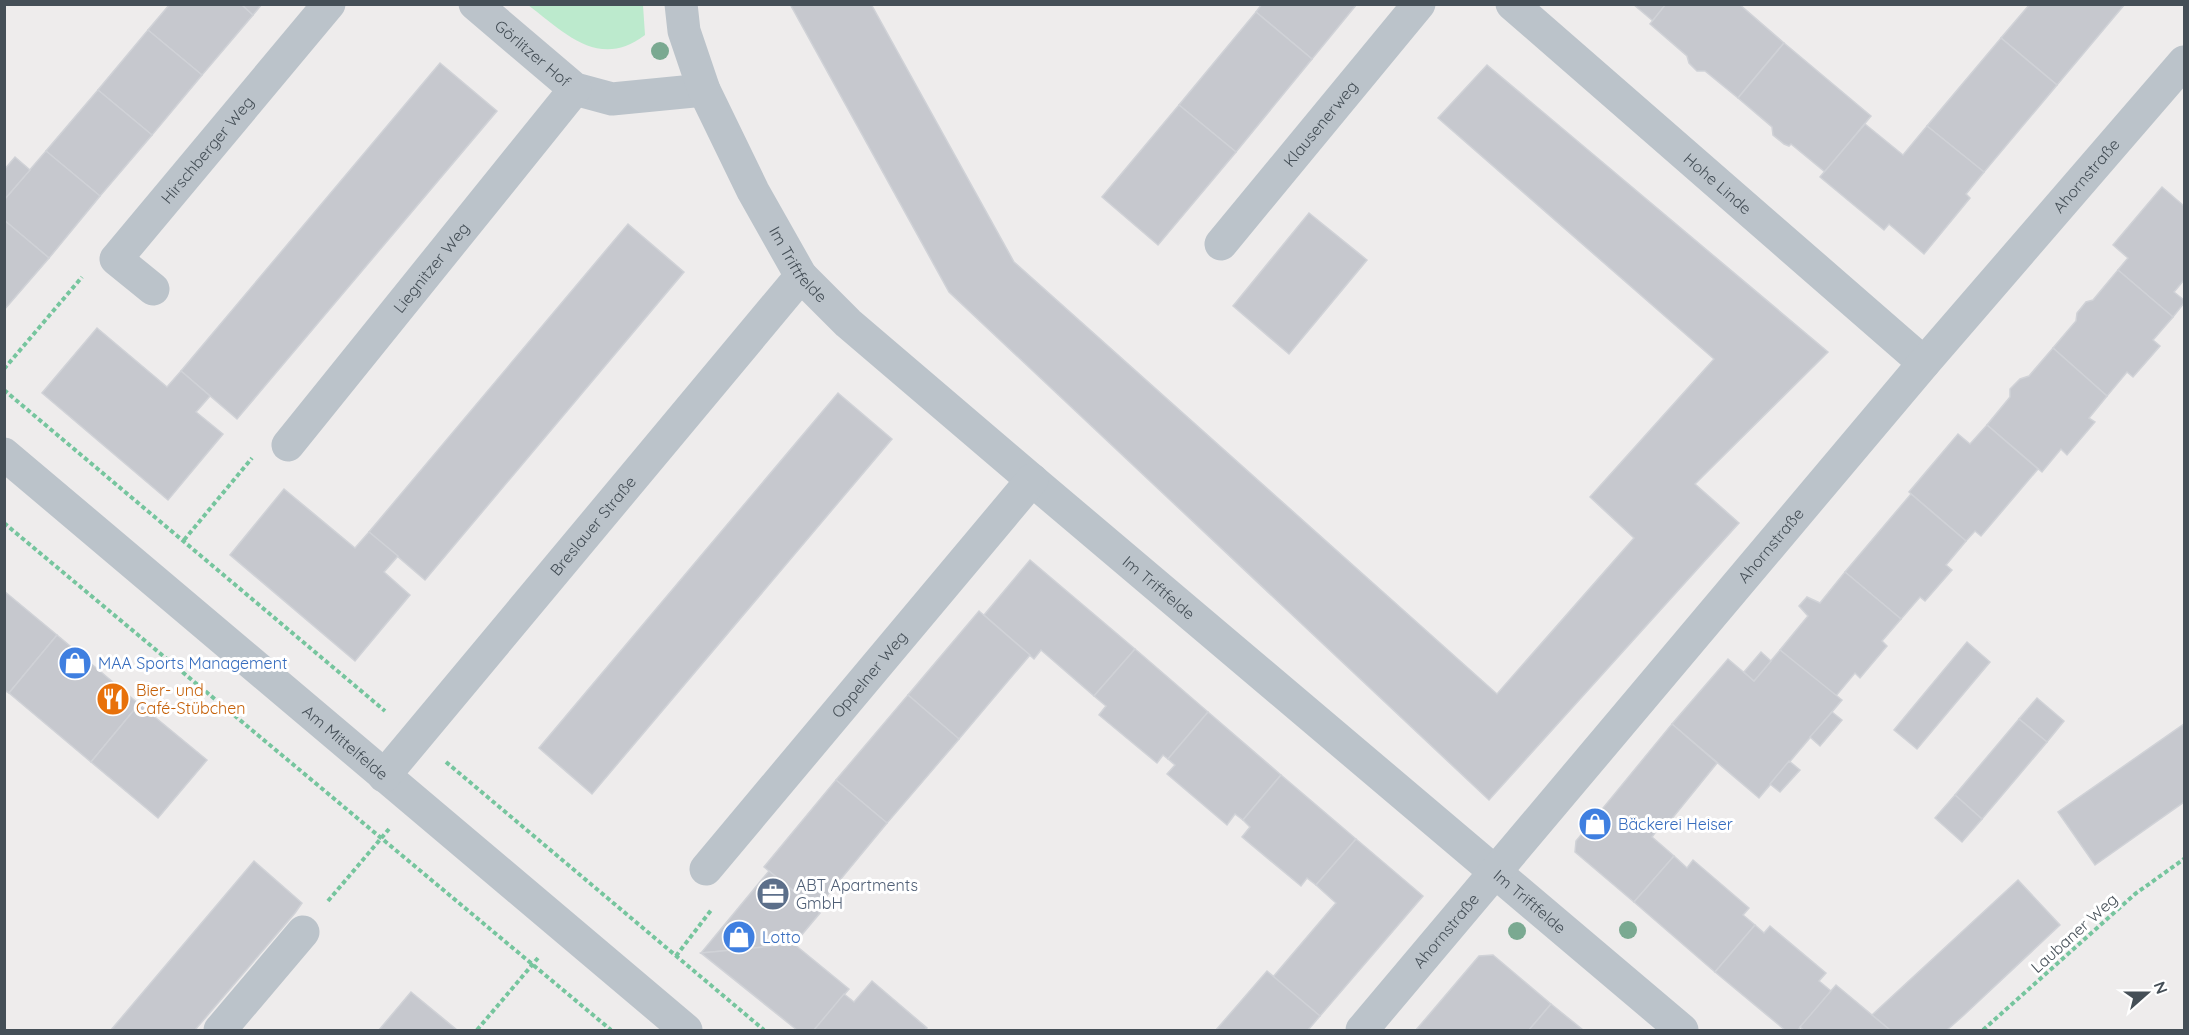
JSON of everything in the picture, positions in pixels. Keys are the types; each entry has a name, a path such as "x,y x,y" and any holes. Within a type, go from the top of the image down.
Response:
{"street":[{"name":"Hirschberger Weg","path":"116,259 328,4"},
{"name":"Görlitzer Hof","path":"475,4 575,89 612,99 704,90"},
{"name":"Im Triftfelde","path":"681,4 684,31 704,90 753,191 801,276 848,322 1032,480 1682,1030"},
{"name":"Klausenerweg","path":"1221,244 1419,4"},
{"name":"Hohe Linde","path":"1512,4 1924,363"},
{"name":"Ahornstraße","path":"1362,1030 1924,363 2184,62"},
{"name":"Liegnitzer Weg","path":"288,445 575,89"},
{"path":"116,259 153,289"},
{"name":"Breslauer Straße","path":"384,776 801,276"},
{"name":"Am Mittelfelde","path":"10,469 413,800 686,1030"},
{"name":"Oppelner Weg","path":"706,869 1032,480"},
{"path":"220,1030 303,932"}],"path":[{"path":"4,369 89,269 116,259"},
{"path":"4,390 387,713"},
{"path":"184,540 264,444 288,445"},
{"path":"4,523 611,1030"},
{"path":"444,760 764,1030"},
{"path":"303,932 413,800"},
{"name":"Laubaner Weg","path":"1983,1030 2135,894 2184,859"},
{"path":"676,956 712,910 706,869"},
{"path":"477,1030 563,927"}],"green space":[{"path":"528,5 643,5 645,35 628,45 613,49 598,48 583,44 569,36"}],"building":[{"path":"170,4 241,4 253,15 202,75 148,30"},
{"path":"241,4 262,4 253,15"},
{"path":"790,4 871,4 1014,262 1497,694 1634,538 1590,497 1714,359 1438,118 1487,65 1828,352 1695,484 1739,523 1489,800 949,292"},
{"path":"1262,4 1357,4 1312,59 1256,12"},
{"path":"1633,4 1666,4 1653,21"},
{"path":"1666,4 1739,4 1784,43 1738,98 1705,71 1697,71 1689,63 1687,56 1650,24"},
{"path":"2030,4 2125,4 2057,85 2001,38"},
{"path":"1256,12 1312,59 1236,152 1179,105"},
{"path":"148,30 202,75 152,135 98,90"},
{"path":"2001,38 2057,85 1984,172 1927,126"},
{"path":"1784,43 1871,116 1825,172 1791,144 1789,146 1784,144 1773,135 1772,127 1738,98"},
{"path":"440,63 497,111 237,419 181,371"},
{"path":"98,90 152,135 100,196 46,151"},
{"path":"1179,105 1236,152 1158,245 1102,197"},
{"path":"1865,124 1903,155 1927,126 1984,172 1966,194 1970,198 1924,254 1889,224 1884,230 1820,177"},
{"path":"46,151 100,196 49,258 4,220 4,200"},
{"path":"15,157 30,170 4,200 4,170"},
{"path":"2162,187 2184,206 2184,280 2174,292 2184,300 2184,303 2173,317 2118,270 2128,258 2113,245"},
{"path":"1309,213 1367,260 1289,354 1233,306"},
{"path":"4,220 49,258 4,310"},
{"path":"628,224 684,272 425,580 369,532"},
{"path":"2118,270 2173,317 2153,340 2160,346 2133,377 2127,372 2107,396 2053,348 2076,321 2077,313 2086,302 2093,300"},
{"path":"97,328 167,387 181,371 210,396 196,412 223,434 168,500 42,393"},
{"path":"2053,348 2107,396 2089,418 2095,422 2067,455 2061,449 2042,472 1987,425 2010,397 2010,389 2020,379 2029,376"},
{"path":"838,393 892,439 592,794 539,748"},
{"path":"1987,425 2038,469 1981,536 1975,531 1966,541 1909,492 1958,434 1970,444"},
{"path":"284,489 355,548 369,532 398,556 384,572 410,595 355,661 230,555"},
{"path":"1911,494 1966,541 1946,565 1952,570 1925,601 1920,597 1901,619 1845,572"},
{"path":"1030,560 1135,649 1094,696 1041,650 1034,659 984,615"},
{"path":"1845,572 1901,619 1882,641 1887,646 1860,678 1855,673 1835,697 1780,650 1808,616 1799,606 1807,597 1820,603"},
{"path":"4,591 57,635 9,693 4,690"},
{"path":"979,611 1030,655 959,739 908,695"},
{"path":"57,635 139,704 91,762 9,693"},
{"path":"1967,642 1990,662 1917,749 1894,730"},
{"path":"1135,649 1208,712 1168,759 1163,755 1157,763 1099,715 1106,706 1094,696"},
{"path":"1780,650 1842,700 1759,798 1672,724 1728,659 1754,681"},
{"path":"1761,652 1771,661 1754,681 1744,672"},
{"path":"908,695 959,739 887,823 836,780"},
{"path":"2037,698 2064,721 2047,742 2019,719"},
{"path":"139,704 207,760 158,818 91,762"},
{"path":"1208,712 1281,775 1243,820 1235,814 1227,825 1167,774 1175,765 1168,759"},
{"path":"1832,712 1842,720 1820,746 1810,737"},
{"path":"2019,719 2047,742 1982,819 1955,795"},
{"path":"1672,724 1717,763 1666,826 1662,823 1652,837 1674,856 1634,902 1575,852 1576,841"},
{"path":"2184,724 2184,802 2095,865 2058,812"},
{"path":"1789,761 1800,770 1780,792 1770,784"},
{"path":"1281,775 1356,839 1316,885 1307,878 1301,886 1242,837 1250,827 1243,820"},
{"path":"836,780 887,823 816,909 764,867"},
{"path":"1955,795 1982,819 1962,842 1935,818"},
{"path":"1356,839 1423,896 1320,1016 1273,977 1336,903 1316,885"},
{"path":"1674,856 1687,868 1693,860 1749,908 1743,915 1755,925 1715,972 1634,902"},
{"path":"254,861 302,903 295,913 195,1030 111,1030"},
{"path":"769,871 820,913 794,944 701,953"},
{"path":"2018,880 2060,925 1964,1015 1947,1030 1890,1030 1872,1015"},
{"path":"1755,925 1764,933 1770,926 1826,973 1819,981 1831,991 1798,1030 1785,1030 1715,972"},
{"path":"794,944 849,989 814,1030 797,1030 701,953"},
{"path":"1493,955 1551,1004 1529,1030 1416,1030 1479,956"},
{"path":"1267,971 1320,1016 1308,1030 1216,1030"},
{"path":"872,981 927,1028 924,1030 814,1030 844,994 854,1002"},
{"path":"1836,985 1890,1030 1804,1030 1800,1027"},
{"path":"411,992 457,1030 379,1030"},
{"path":"1551,1004 1583,1030 1529,1030"}],"place":[{"name":"MAA Sports Management","path":"75,663"},
{"name":"Bier- und Café-Stübchen","path":"113,699"},
{"name":"Bäckerei Heiser","path":"1595,824"},
{"name":"ABT Apartments GmbH","path":"773,894"},
{"name":"Lotto","path":"739,937"}]}
